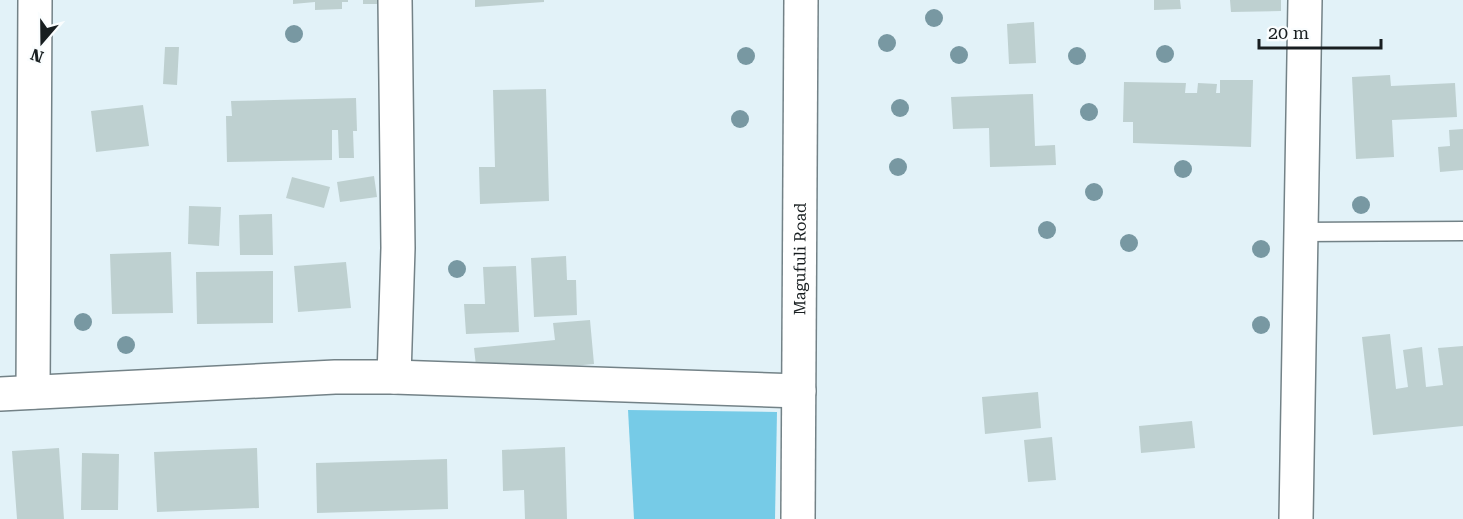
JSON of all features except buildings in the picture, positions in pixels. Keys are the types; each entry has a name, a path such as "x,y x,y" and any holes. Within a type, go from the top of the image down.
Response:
{"street":[{"path":"33,392 35,0"},
{"path":"394,376 398,248 395,0"},
{"name":"Magufuli Road","path":"798,519 801,0"},
{"path":"1296,519 1305,0"},
{"path":"0,394 394,376 799,391"}],"lane":[{"path":"1301,232 1463,231"}],"shaded area":[{"path":"628,410 777,412 775,519 634,519"}]}
